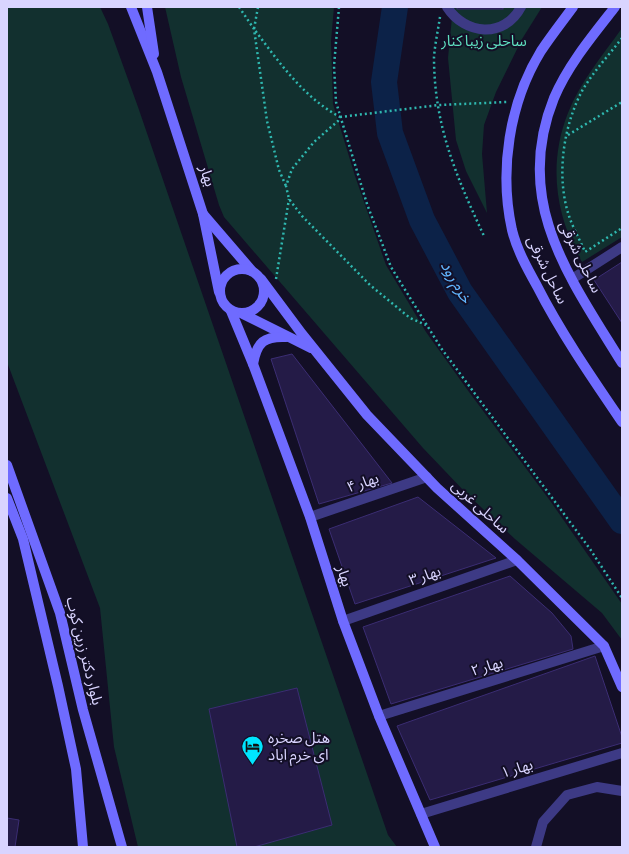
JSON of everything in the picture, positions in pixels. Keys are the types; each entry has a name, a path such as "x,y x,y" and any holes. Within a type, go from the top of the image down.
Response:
{"main road":[{"path":"131,7 157,72"},
{"path":"148,7 157,72"},
{"name":"ساحل شرقی","path":"573,7 541,52 515,111 508,150 507,189 512,231 524,263 549,309 622,422"},
{"name":"ساحلی شرقی","path":"615,7 571,68 555,97 545,130 540,158 541,192 546,221 555,248 622,363"},
{"name":"بهار","path":"157,72 203,214 219,292"},
{"path":"203,214 252,271 261,279 264,290 262,302 254,310 243,314"},
{"path":"252,271 241,268 230,272 222,280 219,292 222,303 231,311 243,314 315,350"},
{"name":"ساحلی غربی","path":"261,279 367,415 427,477 517,560 604,646 622,687"},
{"name":"بهار","path":"231,311 253,364 310,517 343,621 379,716 435,847"},
{"path":"253,364 256,348 264,340 275,336 292,338"},
{"name":"بلوار دکتر زرین کوب","path":"7,465 60,613 83,710 122,847"},
{"path":"7,498 23,539 58,686 76,769 83,847"},
{"path":"615,669 622,678"}],"street":[{"path":"444,11 460,23 482,30 494,30 508,21 521,7"},
{"path":"572,279 622,247"},
{"name":"بهار ۴","path":"310,517 427,477"},
{"name":"بهار ۳","path":"343,621 517,560"},
{"name":"بهار ۲","path":"379,716 604,646"},
{"name":"بهار ۱","path":"421,814 622,753"},
{"path":"536,847 544,822 566,795 597,787 622,792"}],"path":[{"path":"258,7 254,29 267,121 279,170 286,186 289,199 273,296"},
{"path":"339,7 334,66 336,102 367,204 391,267 440,348 590,549 622,598"},
{"path":"240,8 285,70 312,98 340,116 429,106 519,101"},
{"path":"444,11 434,56 439,106 445,141 458,181 484,236"},
{"path":"622,38 583,90 575,106 567,135 563,173 564,197 569,215 585,252 622,228"},
{"path":"567,135 622,102"},
{"path":"286,186 292,169 300,158 314,142 338,121 340,116"},
{"path":"289,199 302,216 370,285 410,318 426,325"}],"green space":[{"path":"7,7 100,7 108,24 138,107 388,835 397,847 138,847 114,747 100,608 7,362"},
{"path":"165,7 334,7 331,41 333,104 355,176 386,265 426,332 551,502 622,604 622,640 602,613 515,539 465,492 423,448 224,217 219,205 181,77"},
{"name":"ساحلی زیبا کنار","path":"453,7 542,7 522,39 496,92 484,125 482,154 487,213 466,171 456,140 448,58"},
{"path":"622,28 622,237 582,262 573,244 560,208 557,189 558,151 568,113 579,90 592,69"}],"building":[{"path":"457,7 503,7 503,9 457,9"},
{"path":"622,262 622,323 594,280"},
{"path":"292,354 392,483 319,504 271,359"},
{"path":"418,497 496,558 355,604 329,529"},
{"path":"510,576 552,613 571,636 573,649 391,704 363,627"},
{"path":"595,656 622,737 622,743 430,800 397,726"},
{"path":"297,688 332,825 254,847 237,847 209,709"},
{"path":"7,818 19,820 15,847 7,847"}],"waterway":[{"name":"خرم رود","path":"395,7 384,82 390,133 422,220 460,292 622,521"}],"place":[{"name":"هتل صخره ای خرم اباد","path":"253,766"}]}
